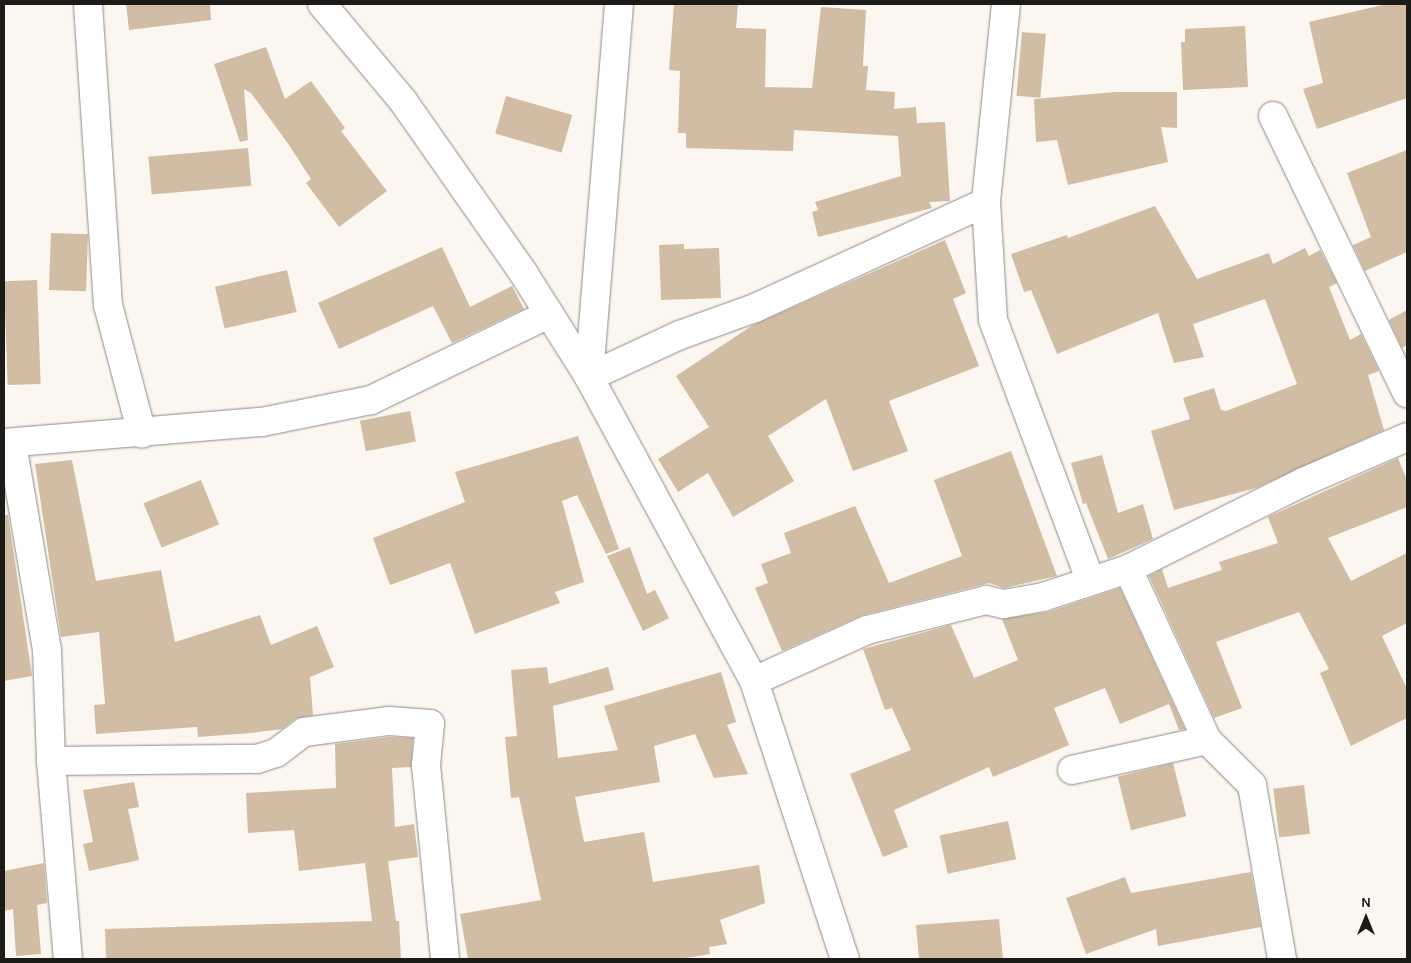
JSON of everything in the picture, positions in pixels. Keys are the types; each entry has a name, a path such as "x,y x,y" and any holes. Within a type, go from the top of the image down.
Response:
{"street":[{"path":"88,4 108,305 142,434"},
{"path":"322,4 403,101 549,314 589,377 754,680 845,959"},
{"path":"589,377 619,4"},
{"path":"1006,4 986,202 993,320 1090,579"},
{"path":"1273,116 1407,393"},
{"path":"589,377 680,335 755,308 986,202"},
{"path":"68,959 51,761 47,651 8,443 142,434 262,422 371,400 549,314"},
{"path":"754,680 867,630 986,600 1004,604 1043,597 1090,579 1128,569 1303,482 1407,437"},
{"path":"1128,569 1207,740 1252,785 1282,959"},
{"path":"51,761 257,759 276,753 304,732 389,721 430,724 426,765 445,959"},
{"path":"1072,770 1207,740"}],"building":[{"path":"126,4 210,4 211,20 129,30"},
{"path":"674,4 738,4 736,28 766,29 765,87 812,88 821,7 866,10 863,66 868,66 866,90 895,92 894,109 916,107 917,123 945,122 950,201 929,202 932,208 818,237 812,212 818,210 815,202 901,176 898,136 794,130 793,151 686,148 686,133 678,133 680,71 669,70"},
{"path":"1387,4 1407,4 1407,98 1317,129 1303,89 1323,83 1309,22"},
{"path":"1245,26 1248,87 1183,90 1181,42 1185,42 1185,29"},
{"path":"1022,32 1046,34 1040,98 1016,96"},
{"path":"266,47 285,99 311,81 345,128 341,131 387,191 339,227 306,183 311,179 289,145 251,93 244,89 248,140 240,142 214,64"},
{"path":"1115,92 1177,92 1177,128 1161,127 1168,162 1068,185 1057,140 1036,142 1034,99"},
{"path":"506,96 572,115 562,153 495,133"},
{"path":"248,148 251,186 152,195 148,157"},
{"path":"1407,150 1407,252 1365,271 1353,245 1371,237 1347,173"},
{"path":"1155,206 1197,279 1269,253 1273,264 1305,248 1309,256 1320,250 1337,283 1329,287 1350,340 1361,334 1379,371 1368,375 1384,430 1256,488 1174,510 1151,431 1190,419 1183,398 1214,388 1221,410 1226,411 1297,384 1265,299 1193,324 1204,357 1174,363 1158,313 1057,354 1031,290 1024,292 1011,254 1067,235 1068,238"},
{"path":"51,233 88,234 86,291 49,290"},
{"path":"945,240 966,293 953,299 979,366 889,401 908,451 853,471 826,399 768,436 794,481 733,517 708,473 678,492 658,459 709,427 676,376 753,325"},
{"path":"684,244 684,249 719,248 721,298 661,300 659,245"},
{"path":"442,247 470,307 512,286 524,309 452,343 433,306 339,349 318,303"},
{"path":"287,270 297,312 225,329 215,287"},
{"path":"37,280 41,384 8,385 4,281"},
{"path":"1407,310 1407,345 1402,348 1389,320"},
{"path":"410,411 416,441 366,451 360,421"},
{"path":"578,436 619,549 606,554 577,495 562,501 584,582 555,592 560,603 475,634 450,563 390,585 373,538 465,502 455,472"},
{"path":"1011,451 1057,576 1004,588 989,583 863,615 782,651 755,588 768,583 761,564 791,553 784,533 855,506 889,583 962,556 934,480"},
{"path":"1102,455 1118,513 1143,504 1153,539 1108,559 1086,503 1083,504 1071,463"},
{"path":"1398,458 1407,480 1407,507 1328,538 1351,581 1407,553 1407,623 1382,636 1407,689 1407,718 1351,746 1320,673 1329,669 1299,612 1216,642 1242,708 1214,718 1149,576 1162,569 1168,588 1222,570 1219,562 1278,543 1268,517"},
{"path":"72,460 96,581 161,570 175,642 260,615 271,645 317,626 334,667 310,677 313,715 295,719 282,729 251,733 198,737 197,727 96,734 94,705 105,704 99,632 61,637 35,464"},
{"path":"201,480 219,525 161,548 144,503"},
{"path":"4,515 8,515 32,676 4,681"},
{"path":"630,547 647,594 655,590 669,618 643,631 607,556"},
{"path":"1120,588 1185,729 1179,730 1169,704 1120,724 1105,688 1054,708 1069,745 993,777 989,767 894,810 908,847 883,857 850,774 911,750 892,708 885,710 863,649 951,625 974,678 1018,660 1002,619 1048,612"},
{"path":"547,667 549,684 608,667 614,690 553,706 558,758 618,750 604,706 721,672 736,722 727,725 748,774 714,778 695,734 654,746 660,782 575,797 584,842 644,832 653,882 759,865 765,903 720,920 727,944 709,947 710,954 680,959 468,959 460,914 541,900 519,797 511,798 505,737 517,736 511,670"},
{"path":"389,737 413,738 411,767 392,768 395,827 414,824 418,857 388,861 396,921 399,921 401,959 106,959 105,929 372,921 365,863 299,871 294,830 248,833 246,793 336,788 335,744"},
{"path":"1173,763 1186,816 1131,830 1118,777"},
{"path":"134,782 139,807 128,809 139,860 89,871 83,844 93,842 83,790"},
{"path":"1304,785 1310,834 1279,837 1273,789"},
{"path":"1008,821 1016,859 948,874 940,836"},
{"path":"44,863 47,903 37,905 41,954 16,956 13,909 4,911 4,871"},
{"path":"1251,872 1261,927 1158,946 1156,929 1086,954 1066,898 1125,877 1131,893"},
{"path":"999,919 1003,959 919,959 916,925"}]}
